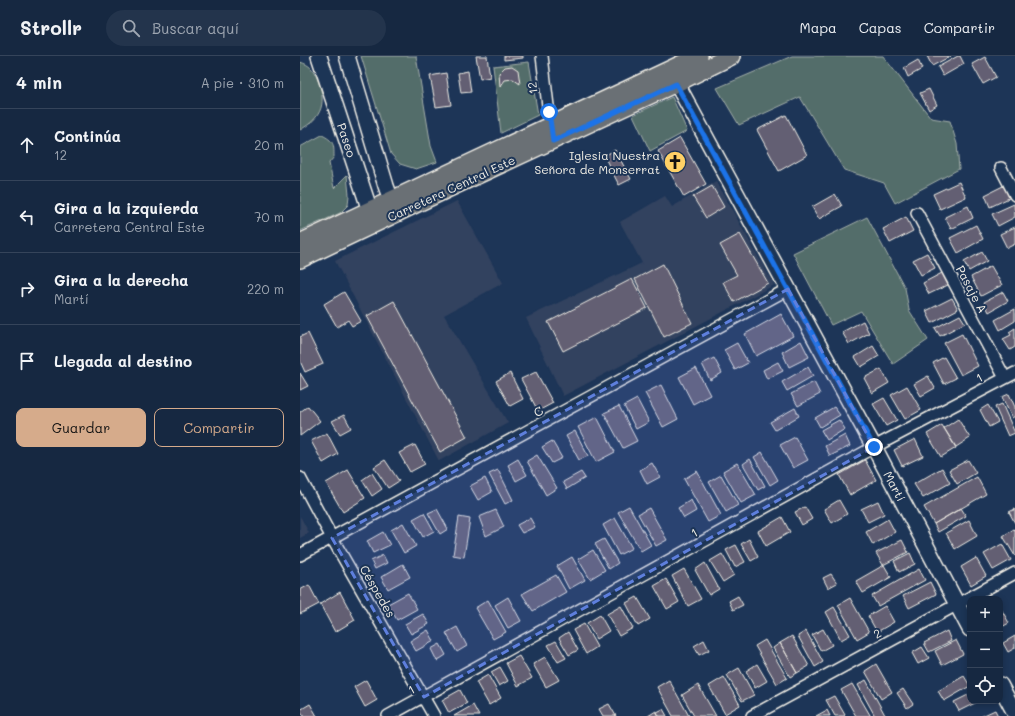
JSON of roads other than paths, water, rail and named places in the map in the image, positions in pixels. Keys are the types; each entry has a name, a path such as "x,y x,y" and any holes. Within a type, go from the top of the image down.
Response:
{"main road":[{"name":"Carretera Central Este","path":"672,77 698,56"},
{"name":"Carretera Central Este","path":"300,243 372,217 672,77 732,56"},
{"name":"Carretera Central Este","path":"300,259 372,217"}],"street":[{"name":"Paseo","path":"319,56 372,217"},
{"name":"Paseo","path":"346,56 394,207"},
{"name":"12","path":"542,56 552,133"},
{"name":"Martí","path":"672,77 874,447 967,624"},
{"path":"1001,168 1015,195"},
{"name":"Pasaje A","path":"917,213 1005,378"},
{"name":"C","path":"300,555 788,289"},
{"name":"1","path":"388,716 874,447 1015,373"},
{"name":"Céspedes","path":"300,478 332,538 434,716"},
{"name":"2","path":"752,716 1015,573"},
{"path":"1003,691 1015,713"}],"place":[{"name":"Iglesia Nuestra Señora de Monserrat","path":"675,162"}]}
